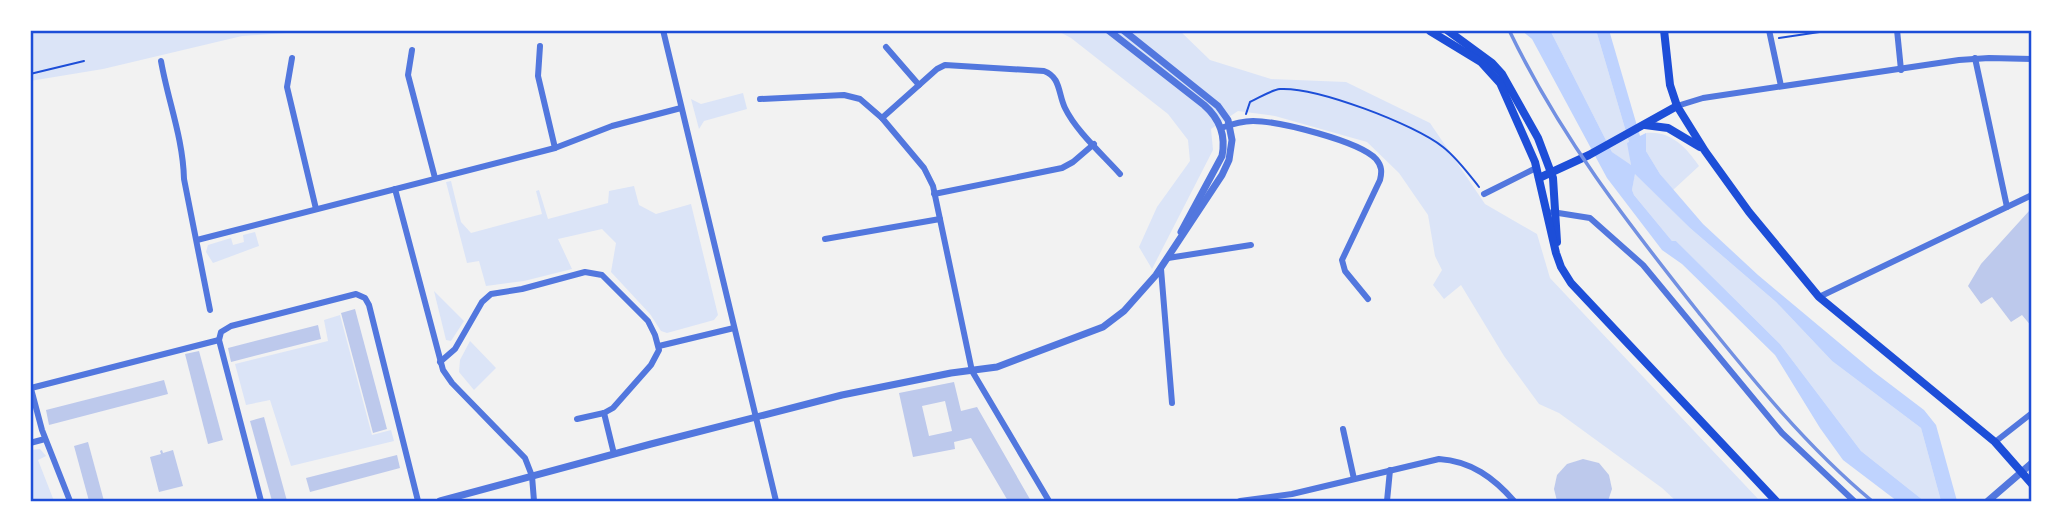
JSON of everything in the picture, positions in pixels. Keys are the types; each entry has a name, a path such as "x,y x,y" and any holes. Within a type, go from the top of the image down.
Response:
{"main road":[{"path":"1429,30 1481,62 1497,78 1538,173 1551,212"},
{"path":"1447,30 1502,74 1538,138 1552,172 1551,212 1556,253 1574,287 1776,501"},
{"path":"1664,30 1670,85 1677,106 1705,151 1749,212 1819,297 1994,442 2032,484"},
{"path":"1538,173 1552,172 1589,155 1677,106"},
{"path":"1642,125 1668,128 1705,151"}],"street":[{"path":"663,30 776,501"},
{"path":"1108,30 1205,105 1214,114 1221,128 1224,143 1222,156 1168,258"},
{"path":"440,501 755,416 872,388 1003,365 1103,327 1124,311 1161,269 1226,167 1232,147 1230,125 1213,101 1123,30"},
{"path":"1769,30 1781,86"},
{"path":"1897,30 1901,69"},
{"path":"540,46 538,76 555,148"},
{"path":"886,47 919,85"},
{"path":"411,50 408,75 435,178"},
{"path":"292,58 287,87 316,209"},
{"path":"1677,106 1697,99 1975,58 2032,59"},
{"path":"1975,58 2007,207"},
{"path":"161,61 167,93 174,110 184,162 184,179 210,310"},
{"path":"882,118 940,67 949,65 1044,71 1056,81 1067,111 1120,174"},
{"path":"760,99 849,95 865,102 882,118 924,169 931,181 972,371 1049,501"},
{"path":"197,240 555,148 612,126 681,108"},
{"path":"1221,128 1243,121 1265,122 1344,141 1373,156 1381,167 1377,190 1342,260 1345,271 1368,299"},
{"path":"934,194 1062,167 1073,162 1094,144"},
{"path":"1484,194 1538,173"},
{"path":"395,189 440,362 448,378 525,458 532,476 534,501"},
{"path":"1819,297 2032,195"},
{"path":"1551,212 1590,218 1643,265 1782,433 1854,501"},
{"path":"825,239 940,219"},
{"path":"1168,258 1251,245"},
{"path":"1161,269 1172,403"},
{"path":"440,362 455,349 482,302 491,294 589,272 605,277 648,321 659,346 658,355 618,403 604,412 577,419"},
{"path":"261,501 219,340 221,332 231,326 352,294 365,298 369,306 418,501"},
{"path":"659,346 734,328"},
{"path":"71,501 45,439 30,387 219,340"},
{"path":"604,412 614,454"},
{"path":"1994,442 2032,413"},
{"path":"1343,429 1354,479"},
{"path":"30,443 45,439"},
{"path":"1240,501 1291,498 1432,460 1453,461 1483,472 1514,501"},
{"path":"1987,501 2032,463"},
{"path":"1387,501 1390,470"}],"path":[{"path":"1771,39 1833,30"},
{"path":"30,74 84,61"},
{"path":"1243,121 1250,102 1278,89 1325,94 1435,141 1457,160 1484,194"}],"shaded area":[{"path":"30,30 329,30 242,36 103,69 30,81"},
{"path":"1056,30 1179,30 1210,60 1271,79 1346,82 1430,123 1485,204 1537,234 1550,278 1760,501 1676,501 1559,413 1539,404 1504,356 1461,285 1444,299 1433,285 1442,270 1435,256 1428,215 1399,173 1367,142 1275,116 1238,111 1211,129 1213,150 1152,269 1139,247 1157,207 1190,161 1188,140 1168,114 1071,38"},
{"path":"1550,30 1596,30 1629,142 1631,166 1612,152"},
{"path":"743,93 747,109 704,121 699,129 691,99 701,104"},
{"path":"1646,133 1663,134 1677,141 1699,166 1673,190 1646,151"},
{"path":"1635,173 1690,228 1776,302 1832,361 1921,428 1941,501 1924,501 1861,451 1780,344 1676,241 1672,241 1634,195 1632,190"},
{"path":"451,181 461,222 471,233 542,214 536,191 539,190 548,219 608,203 609,191 634,186 639,205 656,214 691,204 718,315 714,320 667,333 661,331 650,314 611,272 616,243 602,229 558,239 572,269 524,281 486,286 479,261 467,263 446,182"},
{"path":"255,232 259,246 213,263 206,252 208,245 231,238 233,245 244,242 243,235"},
{"path":"434,291 464,321 451,341 446,340"},
{"path":"340,315 372,435 391,430 394,441 291,466 270,400 246,405 235,364 328,341 324,320"},
{"path":"470,341 496,368 474,390 459,372 460,360"},
{"path":"40,449 46,456 38,460 54,501 30,501 30,450"}],"water":[{"path":"1521,30 1550,30 1612,152 1631,165 1629,142 1596,30 1609,30 1640,136 1646,133 1646,151 1660,174 1703,224 1758,275 1924,410 1936,425 1957,501 1941,501 1921,428 1832,361 1776,302 1690,228 1635,174 1632,190 1634,195 1672,241 1676,241 1780,344 1861,451 1924,501 1897,501 1843,460 1775,355 1682,264 1662,250 1607,178 1532,39"}],"building":[{"path":"2029,211 2032,213 2032,327 2022,315 2011,322 1992,297 1981,304 1968,286 1981,264"},
{"path":"355,309 387,429 373,433 341,313"},
{"path":"318,325 321,339 231,362 228,348"},
{"path":"199,351 223,440 208,444 185,354"},
{"path":"164,380 168,394 49,425 46,410"},
{"path":"954,382 961,411 977,407 1031,501 1008,501 971,438 954,442 955,449 913,457 899,393","holes":["945,401 952,431 929,436 922,406"]},
{"path":"264,417 287,501 272,501 250,421"},
{"path":"88,442 104,501 89,501 74,446"},
{"path":"162,450 163,453 173,450 183,486 159,492 150,457 161,454"},
{"path":"397,455 400,468 310,492 306,478"},
{"path":"1583,459 1599,463 1609,475 1612,489 1608,501 1557,501 1554,489 1557,475 1567,464"}],"railway":[{"path":"1509,30 1572,142 1646,245 1781,412 1825,458 1872,501"}]}
